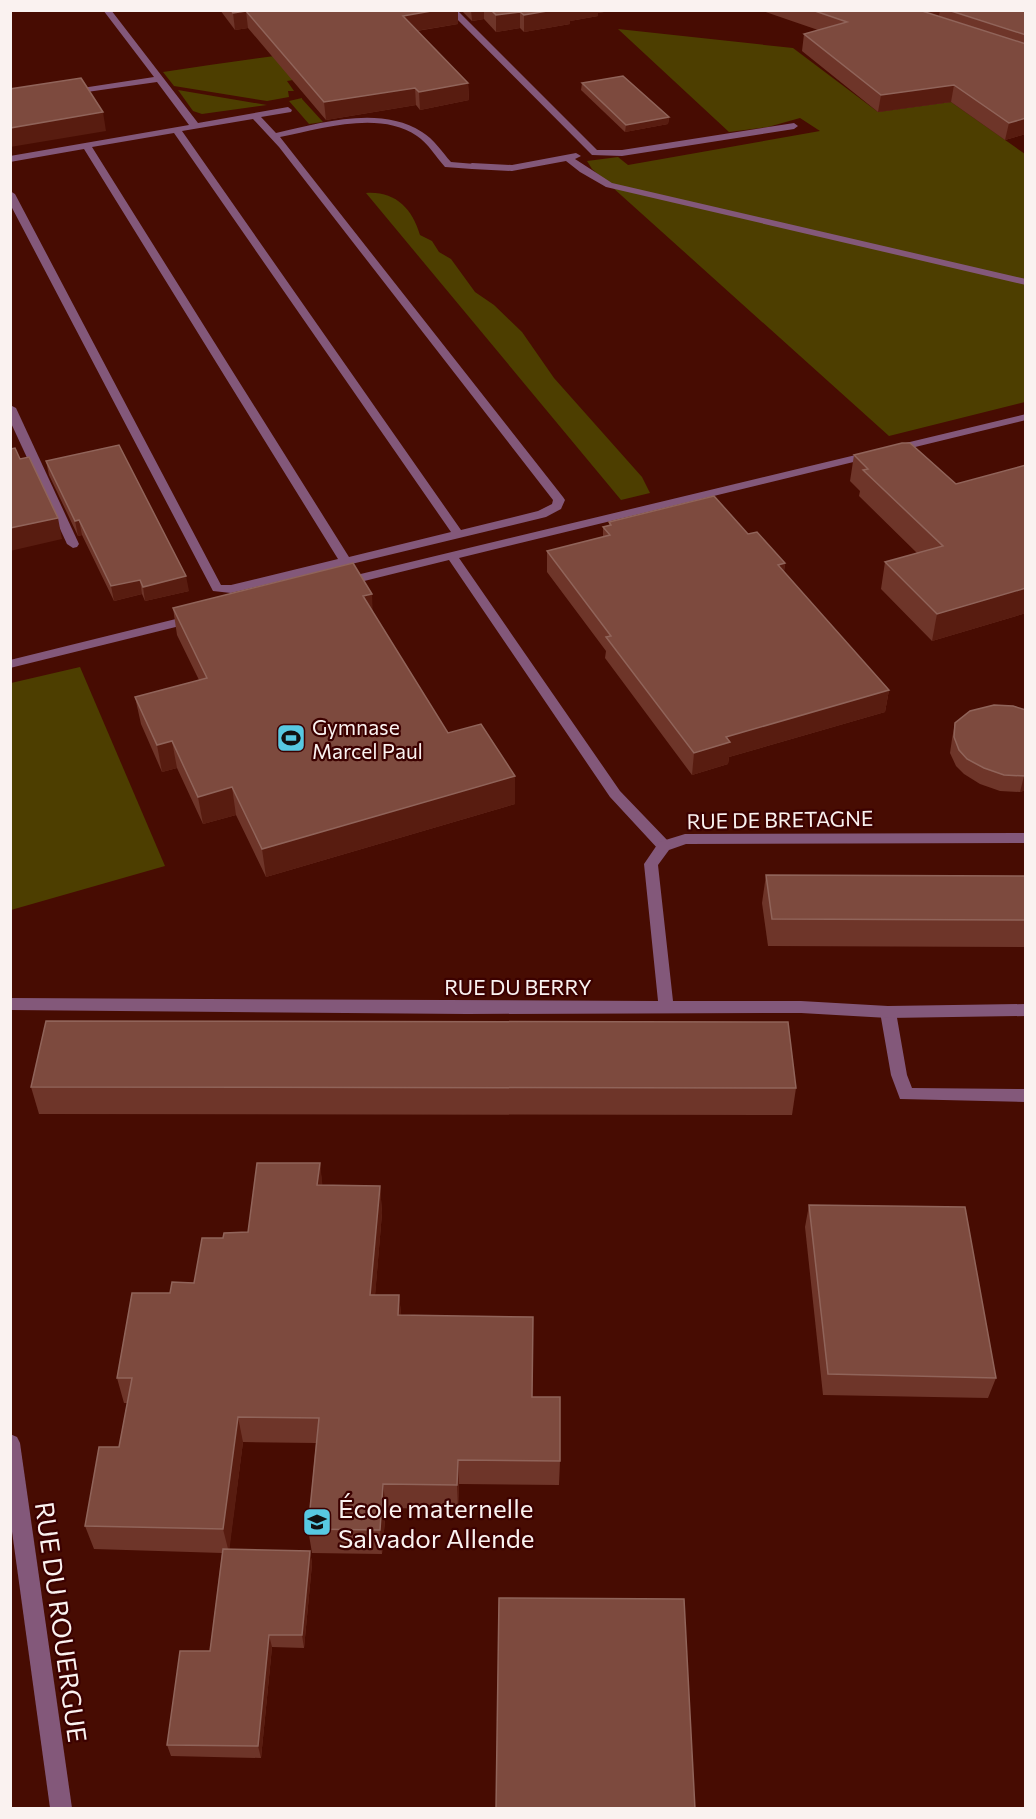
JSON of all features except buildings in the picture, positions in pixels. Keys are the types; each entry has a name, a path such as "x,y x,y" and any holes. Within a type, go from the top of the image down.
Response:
{"street":[{"path":"107,10 195,126"},
{"path":"452,10 595,153"},
{"path":"56,95 158,78"},
{"path":"10,159 288,110"},
{"path":"10,194 217,588 231,589 459,535 542,514 557,506 560,500 274,136 255,116"},
{"path":"274,136 340,123 384,123 404,126 420,135 448,165 512,168 595,153 621,153 794,126"},
{"path":"177,130 459,535"},
{"path":"87,146 345,562"},
{"path":"569,158 583,170 609,185 908,257 1026,282"},
{"path":"10,408 73,544"},
{"path":"327,586 1026,417"},
{"path":"452,556 615,794 664,846"},
{"path":"10,664 214,614"},
{"name":"RUE DE BRETAGNE","path":"666,1006 651,864 664,846 685,839 1026,838"},
{"name":"RUE DU BERRY","path":"10,1004 467,1008 801,1007 888,1012 1026,1010"},
{"path":"888,1012 899,1075 906,1094 1026,1096"},
{"name":"RUE DU ROUERGUE","path":"10,1443 17,1537 61,1809"}],"shaded area":[{"path":"618,29 793,48 878,112 951,102 1025,154 1025,402 889,436 592,169 587,161 618,157 628,165 820,131 800,118 768,127 729,132"},
{"path":"351,44 372,67 287,81 294,91 288,91 289,97 267,101 174,86 163,72 304,52"},
{"path":"178,90 267,105 202,114 193,111"},
{"path":"302,98 323,122 309,124 289,101"},
{"path":"366,193 394,198 407,209 420,235 432,241 439,252 451,259 475,292 494,305 522,332 554,378 642,477 650,493 621,500"},
{"path":"80,667 165,866 11,910 11,683"}],"place":[{"name":"Gymnase Marcel Paul","path":"291,738"},
{"name":"École maternelle Salvador Allende","path":"317,1522"}]}
